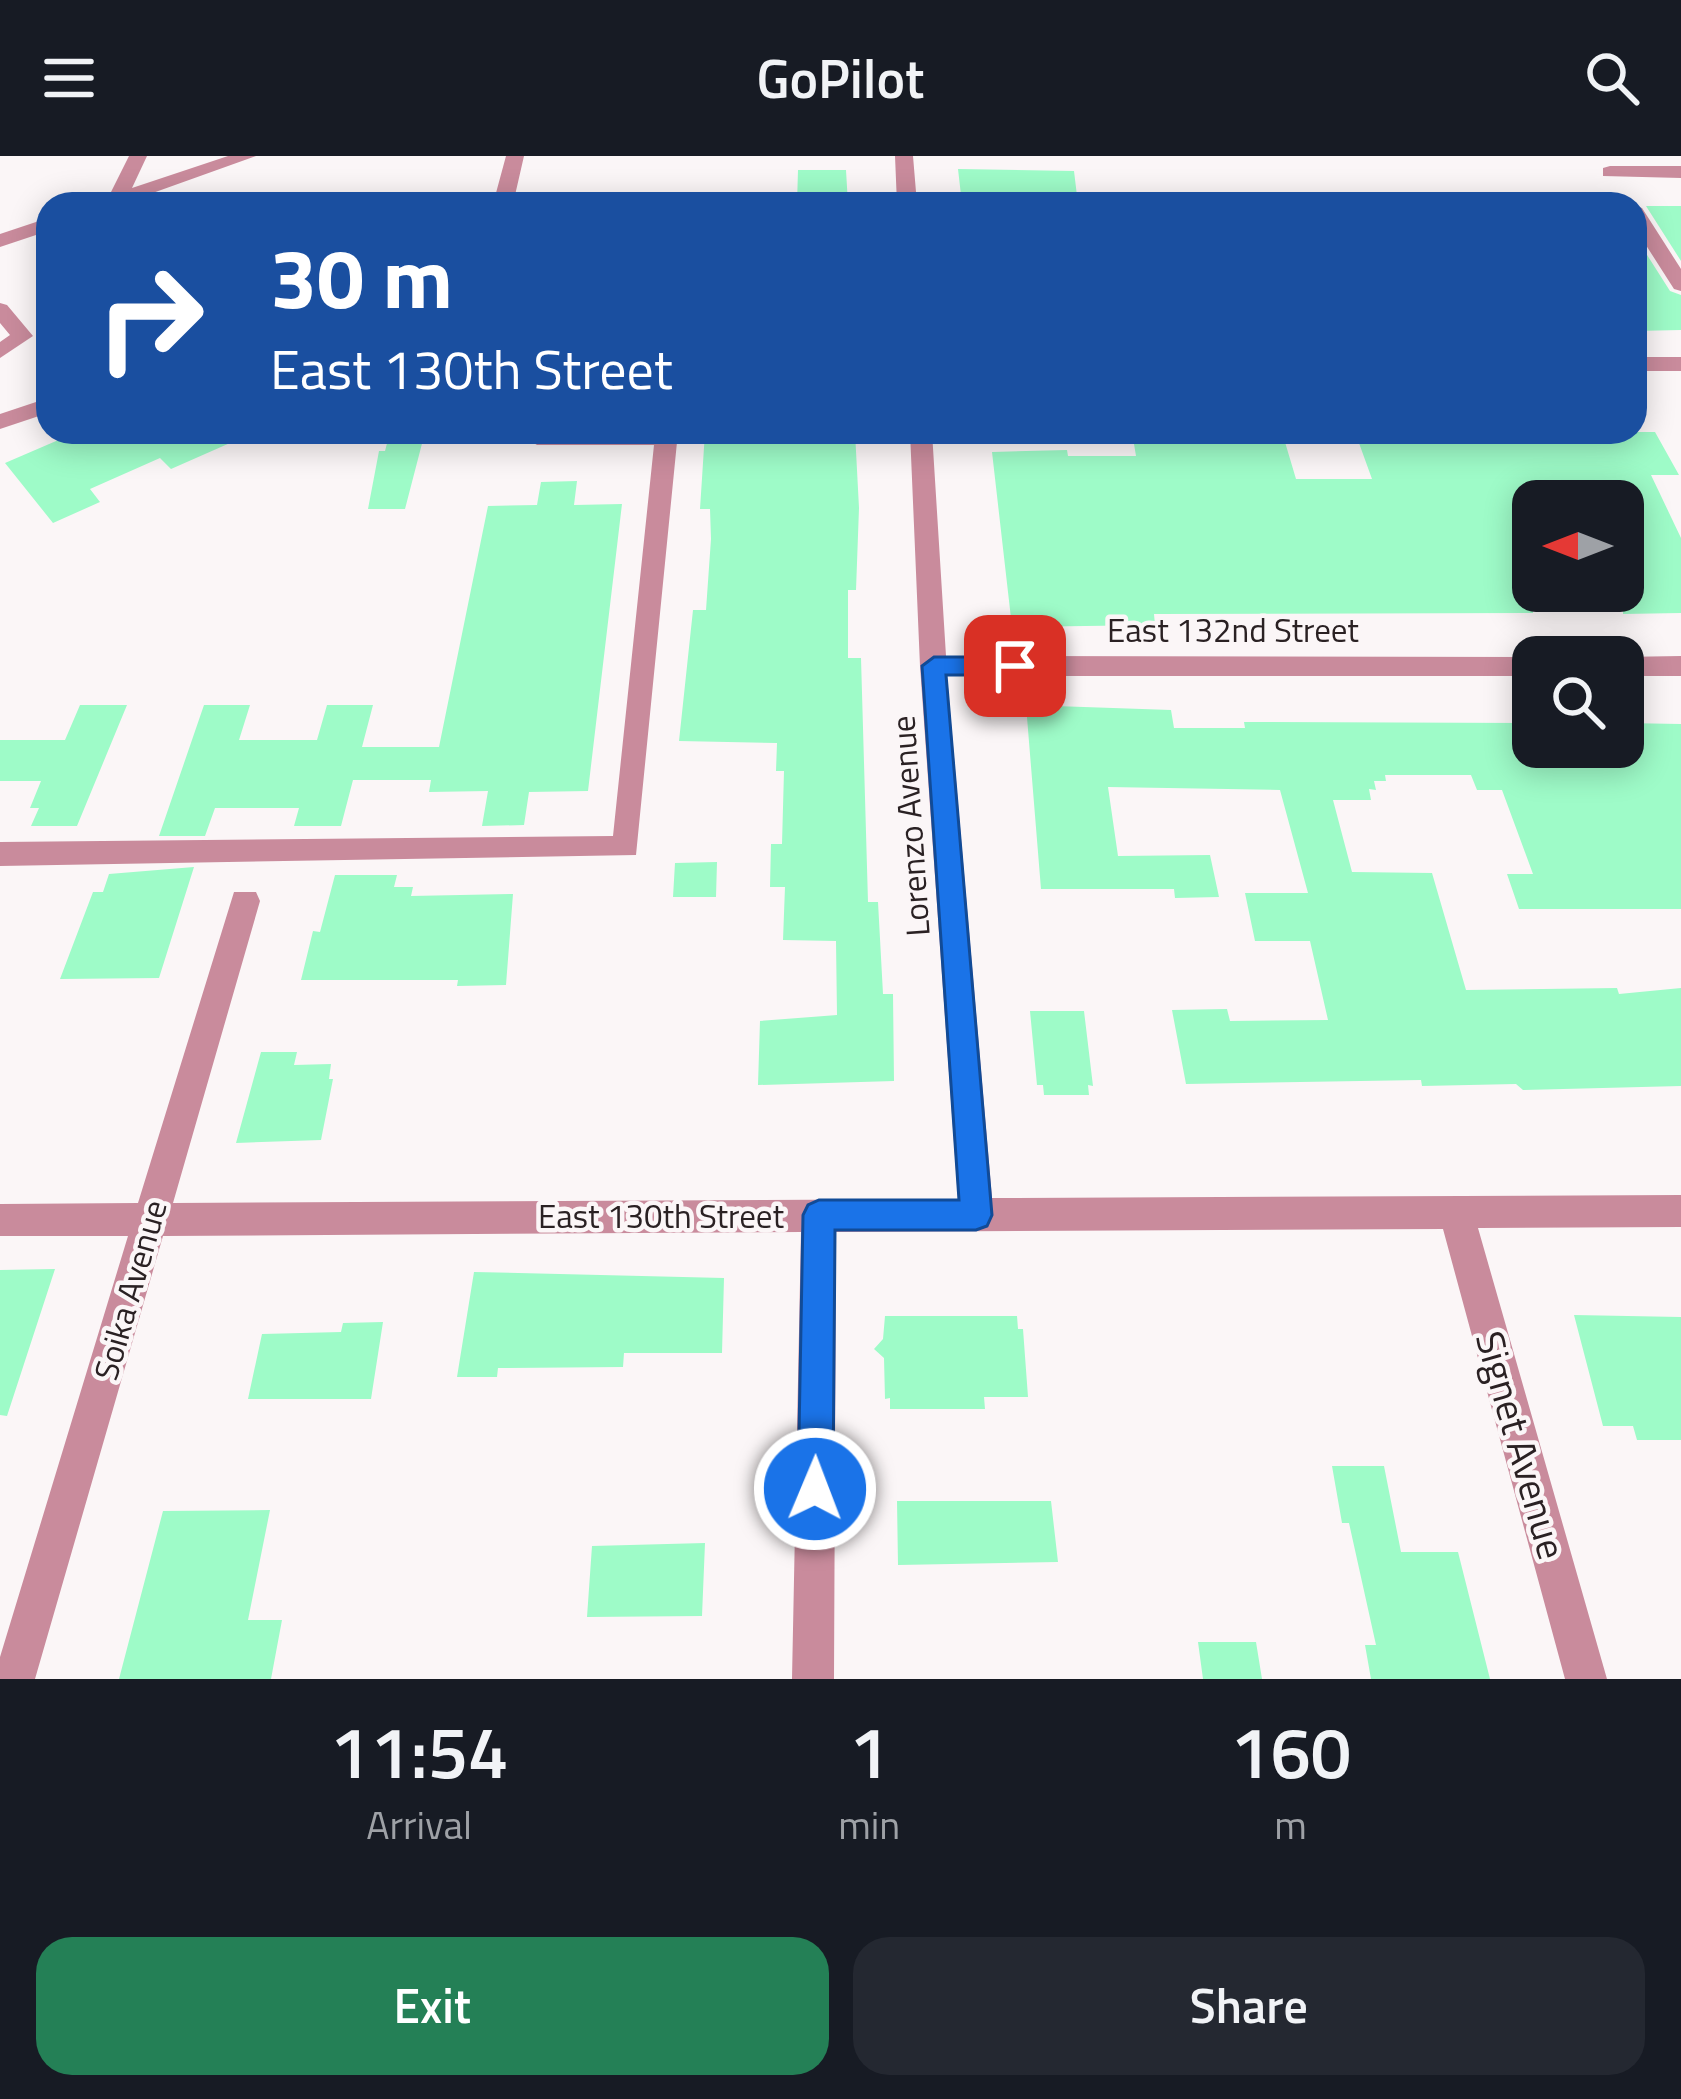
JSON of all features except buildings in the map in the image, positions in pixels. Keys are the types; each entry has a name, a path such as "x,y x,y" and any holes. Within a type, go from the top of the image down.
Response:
{"street":[{"path":"116,192 138,156"},
{"path":"137,192 247,156"},
{"path":"506,192 515,156"},
{"path":"904,156 906,192"},
{"path":"1605,164 1681,172"},
{"path":"1605,164 1622,192"},
{"path":"0,241 36,228"},
{"path":"1647,231 1681,285"},
{"path":"0,309 22,336 0,351"},
{"path":"0,351 36,344"},
{"path":"1647,364 1681,364"},
{"path":"0,422 36,409"},
{"path":"0,854 626,848 666,444"},
{"name":"Lorenzo Avenue","path":"922,444 976,1215"},
{"name":"East 132nd Street","path":"934,666 1512,666"},
{"path":"1644,666 1681,666"},
{"name":"Soika Avenue","path":"14,1679 245,901"},
{"name":"East 130th Street","path":"0,1220 1681,1210"},
{"name":"Signet Avenue","path":"1456,1212 1586,1679"},
{"path":"813,1679 819,1215"}],"route":[{"path":"815,1489 819,1215 976,1215 934,666 1015,666"}]}
